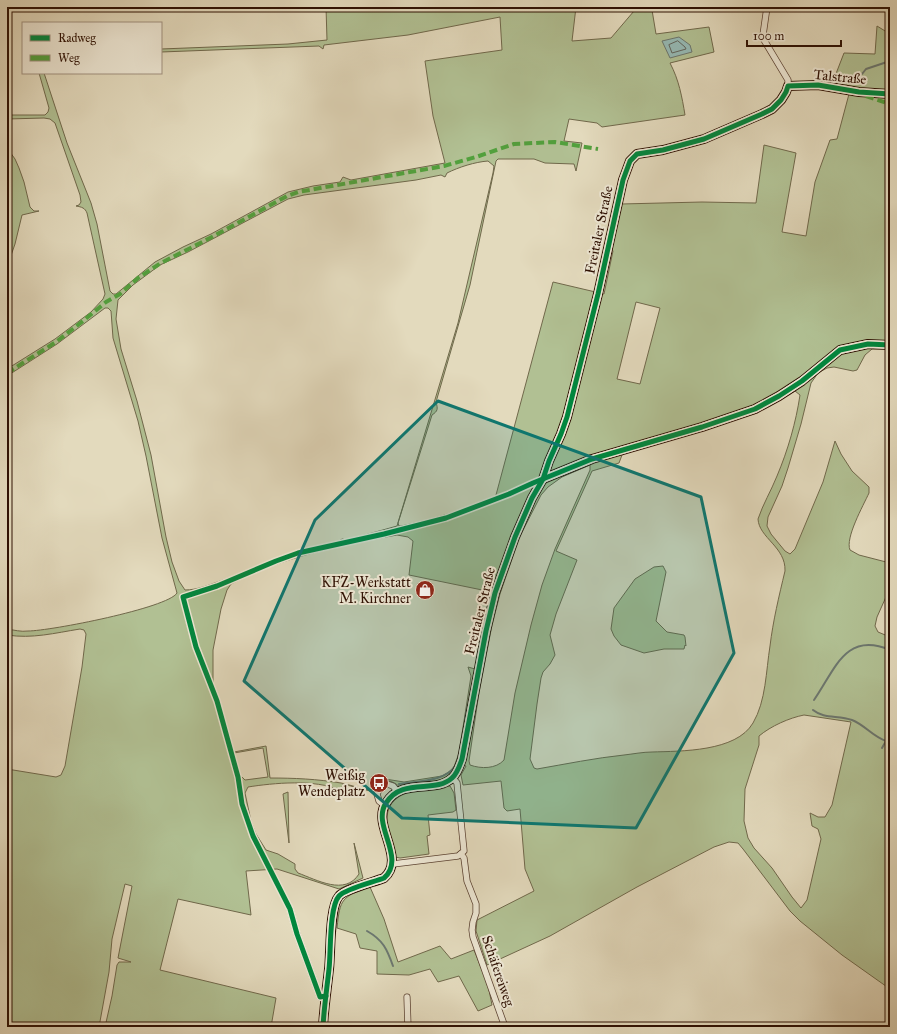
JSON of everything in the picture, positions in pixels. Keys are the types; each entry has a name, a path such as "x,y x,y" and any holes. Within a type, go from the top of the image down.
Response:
{"street":[{"path":"767,7 763,35 764,40 788,80 788,86"},
{"name":"Talstraße","path":"788,86 818,85 859,92 890,94"},
{"name":"Freitaler Straße","path":"452,778 462,759 486,631 495,593 515,537 532,498 543,479 567,417 596,301 623,180 630,161 637,154 663,150 704,139 762,114 781,100 788,86"},
{"path":"543,479 592,459 695,429 755,409 802,381 840,350 868,344 890,345"},
{"path":"323,1027 333,912 337,899 343,893 384,878 391,870 393,864 384,826 382,812 384,805 397,791 440,784 452,778"},
{"name":"Schäfereiweg","path":"452,778 457,783 464,851 461,854 464,858 467,881 476,904 476,913 472,930 473,938 505,1027"},
{"path":"384,805 379,801 377,794 381,786 387,784 393,786 397,791"},
{"path":"393,864 437,860 458,856 461,854"},
{"path":"290,909 297,934 320,997 326,996"},
{"path":"408,997 408,1027"}],"highlighted area":[{"path":"438,401 701,497 734,653 636,828 402,818 244,681 315,520"}],"green space":[{"path":"326,7 576,7 572,41 611,38 634,11 652,10 656,34 709,27 714,52 670,63 678,82 685,115 602,127 597,123 569,119 564,141 582,143 576,171 574,164 545,163 534,159 498,159 496,161 470,285 436,402 437,410 432,415 398,523 399,526 401,526 429,520 466,508 496,495 553,282 604,294 613,251 611,248 621,204 702,202 756,203 764,145 796,153 782,232 806,236 815,182 830,140 837,139 849,94 832,84 844,53 875,54 877,26 890,34 890,349 872,349 865,355 857,370 853,371 834,367 827,368 818,373 811,383 788,468 782,486 768,517 767,526 771,534 785,551 790,554 795,549 823,482 835,441 852,471 869,487 869,493 852,530 849,545 850,550 859,555 890,563 890,588 877,617 875,626 878,632 890,637 890,989 842,955 800,921 790,911 738,843 729,842 714,847 637,887 550,936 487,965 476,931 477,920 534,891 525,869 520,809 507,811 504,808 501,781 463,785 461,775 466,766 459,763 452,774 442,780 401,788 393,782 386,781 379,784 374,792 343,784 342,788 339,790 319,784 307,783 282,783 248,787 245,793 251,821 256,834 266,850 278,854 295,864 295,869 298,873 322,882 339,885 353,881 359,874 354,843 363,878 339,889 277,869 246,871 251,915 178,899 160,970 276,998 271,1027 105,1027 117,965 119,962 131,962 118,958 132,886 125,884 112,939 109,972 99,1027 7,1027 7,769 56,777 61,775 65,766 82,667 86,634 84,630 80,629 44,635 16,636 7,635 7,629 20,631 40,630 107,618 153,605 169,599 177,593 162,538 138,421 113,338 111,311 108,308 105,308 57,344 7,376 7,369 55,339 91,312 103,299 105,294 87,213 83,208 76,206 81,202 80,195 55,123 50,119 44,118 7,119 7,115 45,115 48,112 49,108 39,74 44,74 67,143 91,203 97,224 110,291 113,294 116,294 155,262 211,234 288,192 340,182 343,177 351,180 445,163 433,116 425,61 502,50 500,17 408,35 324,45 323,49 319,46 162,52 162,49 288,44 327,40","holes":["488,161 494,166 493,173 458,323 397,526 347,540 342,539 327,546 298,552 207,586 185,590 179,581 172,562 151,455 137,401 121,349 116,319 118,300 133,285 160,265 188,252 288,199 304,195 416,180 441,175 445,177 447,173 467,165","636,302 660,308 640,384 617,379","795,391 800,395 794,426 785,456 758,519 759,526 781,555 785,571 773,627 763,696 761,705 753,723 745,733 734,740 707,748 642,753 591,759 537,769 534,768 530,759 541,678 543,672 555,655 550,635 556,614 577,560 556,551 592,471 619,463 625,452 754,414","590,465 590,470 555,549 542,585 515,693 504,760 493,767 479,767 470,765 469,761 479,692 492,625 500,594 519,538 541,495 548,487 562,477","397,535 408,537 413,541 409,575 492,592 475,669 468,667 471,676 459,753 454,767 442,776 404,782 385,779 380,781 371,790 341,783 270,778 266,746 234,752 263,748 268,777 245,780 241,776 237,786 212,693 194,649 186,621 191,620 199,650 213,682 213,650 221,609 227,590 231,584 271,566 291,559 355,543","804,715 851,722 832,805 825,817 818,817 810,813 812,826 818,829 821,839 807,900 801,908 772,868 754,848 748,838 744,821 745,789 759,745 759,736 780,723"]},
{"path":"7,151 10,152 15,159 19,168 30,207 34,211 39,211 22,215 15,244 8,264 7,258"},
{"path":"663,566 666,572 656,621 667,632 684,635 686,646 685,645 684,649 664,649 644,653 621,645 611,629 614,608 635,579 654,567"},
{"path":"450,786 454,793 456,810 453,812 428,815 430,835 427,836 429,854 400,858 395,857 388,832 387,817 389,807 395,800 411,791"},
{"path":"288,792 289,843 283,794"},
{"path":"370,887 384,919 398,962 440,946 451,959 474,950 488,985 492,1005 478,1011 459,976 438,982 430,969 409,975 377,974 377,951 360,948 356,934 337,928 339,910 344,900 353,893"}],"water":[{"path":"679,37 690,45 692,52 670,58 662,41"}],"waterway":[{"path":"862,74 866,69 890,61"},
{"path":"814,700 835,666 852,650 862,646 875,645 890,650"},
{"path":"465,719 468,705"},
{"path":"813,710 822,715 852,720 877,737 886,741"},
{"path":"882,748 886,741 890,739"},
{"path":"399,784 438,778 445,775 455,766"},
{"path":"367,931 377,938 384,946 393,966"}],"marked path":[{"path":"866,96 890,104"},
{"path":"7,373 56,342 106,302 120,294 138,278 161,263 287,196 298,192 444,166 514,144 555,142 598,149"}],"cycle path":[{"path":"323,1027 332,920 336,902 342,893 384,878 390,870 392,861 391,851 383,821 383,812 386,803 393,795 401,790 445,783 457,772 462,759 486,631 495,593 515,537 532,498 543,479 567,417 598,294 623,180 630,161 637,154 663,150 704,139 762,114 772,109 781,100 788,86 818,85 859,92 890,94"},
{"path":"289,907 253,836 242,804 238,777 217,701 196,647 183,597 217,586 298,553 384,534 446,518 509,494 592,459 702,427 755,409 802,381 840,350 868,344 890,345"},
{"path":"290,909 297,934 320,997 326,996"}],"place":[{"name":"KFZ-Werkstatt M. Kirchner","path":"425,590"},
{"name":"Weißig Wendeplatz","path":"379,783"}]}
